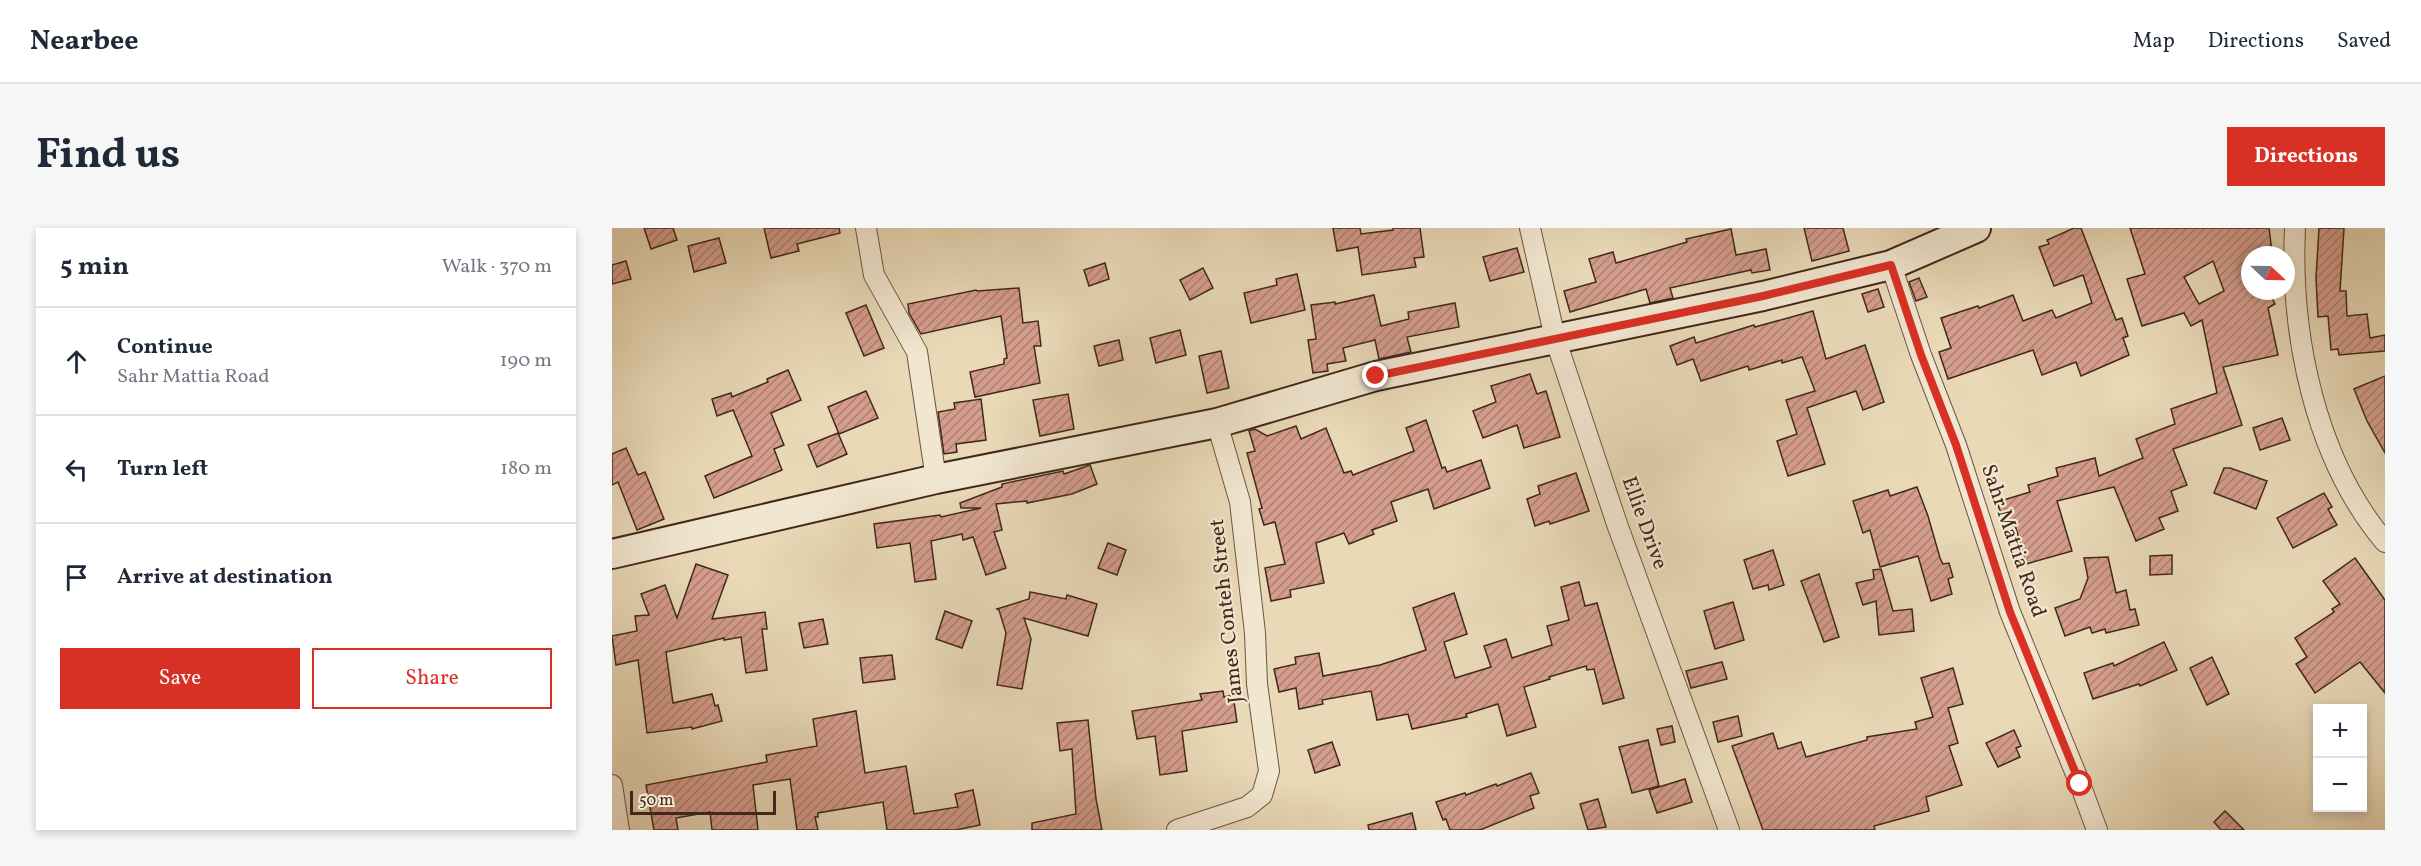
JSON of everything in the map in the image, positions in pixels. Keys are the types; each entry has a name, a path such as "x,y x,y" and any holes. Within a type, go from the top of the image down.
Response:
{"main road":[{"path":"612,554 936,479 1217,423 1376,376 1763,296 1891,265 1976,228"}],"street":[{"path":"866,228 874,275 917,352 936,479"},
{"name":"Ellie Drive","path":"1530,228 1555,338 1617,524 1730,830"},
{"path":"2295,228 2298,305 2307,368 2320,424 2338,467 2366,519 2385,542"},
{"name":"Sahr Mattia Road","path":"1891,265 1921,355 1956,445 2010,612 2097,830"},
{"name":"James Conteh Street","path":"1177,830 1247,807 1262,795 1269,771 1257,684 1255,633 1240,502 1217,423"},
{"path":"612,784 619,830"}],"building":[{"path":"644,228 673,228 677,240 651,249"},
{"path":"764,228 839,228 840,233 797,244 799,251 771,258"},
{"path":"1333,228 1360,228 1361,234 1393,230 1393,228 1420,228 1424,257 1414,258 1416,267 1362,275 1358,247 1337,251"},
{"path":"1804,228 1843,228 1849,251 1812,261"},
{"path":"2074,228 2081,228 2116,320 2122,318 2128,336 2123,338 2129,355 2081,376 2076,362 2042,375 2033,350 1948,379 1939,352 1951,348 1941,318 1978,306 1979,308 2013,295 2023,321 2052,310 2056,318 2092,303 2083,275 2054,286 2039,247 2049,244 2047,240"},
{"path":"2130,228 2269,228 2271,246 2241,246 2241,300 2273,300 2275,304 2268,308 2278,355 2223,367 2242,425 2173,449 2187,485 2171,491 2178,511 2159,518 2164,529 2136,541 2114,487 2057,501 2072,551 2026,564 2015,525 2006,528 1997,502 2030,492 2028,485 2058,476 2056,468 2095,458 2099,476 2143,458 2136,439 2175,424 2171,409 2217,393 2202,320 2191,326 2184,313 2142,326 2127,279 2145,274","holes":["2213,261 2224,291 2199,304 2184,277"]},
{"path":"2319,228 2344,228 2340,291 2346,291 2347,316 2367,314 2370,338 2385,335 2385,351 2339,355 2338,349 2331,350 2328,316 2318,317 2316,278"},
{"path":"1731,229 1736,255 1766,249 1770,270 1752,273 1751,270 1670,288 1673,298 1650,303 1646,289 1570,312 1564,291 1596,282 1589,259 1613,252 1616,263 1687,242 1686,239"},
{"path":"719,238 726,263 694,272 688,246"},
{"path":"1517,248 1524,272 1490,281 1483,257"},
{"path":"626,261 631,279 612,284 612,265"},
{"path":"1105,263 1109,279 1089,286 1084,270"},
{"path":"1203,268 1213,288 1190,300 1180,280"},
{"path":"1297,274 1305,310 1251,323 1244,293 1277,285 1276,279"},
{"path":"1919,278 1927,297 1916,301 1909,282"},
{"path":"1019,288 1023,323 1038,321 1041,346 1034,346 1040,383 975,397 970,372 1004,364 1004,359 1007,358 1001,316 921,334 909,313 908,304 976,290"},
{"path":"1878,289 1884,307 1868,312 1862,294"},
{"path":"1374,295 1381,326 1409,319 1408,312 1455,303 1459,327 1407,337 1411,352 1379,359 1375,340 1343,348 1346,361 1327,364 1328,371 1313,373 1308,340 1316,339 1311,305 1335,302 1335,304"},
{"path":"866,305 884,348 864,356 846,313"},
{"path":"1813,311 1826,359 1865,345 1884,402 1863,410 1856,391 1807,408 1825,464 1788,476 1777,441 1797,434 1786,400 1815,391 1802,357 1782,363 1782,360 1749,370 1748,366 1701,381 1693,359 1677,365 1670,346 1694,337 1696,343 1754,325 1755,327"},
{"path":"1180,330 1186,355 1156,363 1150,338"},
{"path":"1119,340 1123,360 1099,366 1094,346"},
{"path":"1221,351 1229,388 1207,393 1199,356"},
{"path":"788,370 801,400 771,413 784,445 774,449 782,470 714,498 705,476 752,456 733,410 717,416 712,399 731,393 732,397 768,382 767,379"},
{"path":"1530,374 1537,394 1546,391 1560,437 1524,448 1517,425 1483,438 1473,411 1496,402 1491,386"},
{"path":"2385,376 2385,453 2367,421 2354,389"},
{"path":"866,391 878,418 839,434 828,407"},
{"path":"1068,394 1074,429 1040,436 1033,400"},
{"path":"981,399 986,440 956,444 957,452 944,454 938,412 955,409 954,403"},
{"path":"2282,418 2290,440 2260,450 2253,428"},
{"path":"1426,420 1442,468 1445,467 1447,472 1481,460 1490,488 1434,509 1428,489 1391,502 1397,521 1372,530 1374,534 1349,544 1344,533 1316,543 1324,583 1290,590 1291,597 1271,601 1265,568 1285,564 1275,522 1264,525 1259,509 1262,508 1247,453 1255,451 1249,431 1255,429 1267,436 1296,426 1301,439 1326,428 1344,473 1351,471 1353,475 1414,451 1406,428"},
{"path":"838,433 847,454 817,467 808,445"},
{"path":"626,448 638,475 645,472 664,519 637,530 618,482 612,485 612,454"},
{"path":"1090,465 1097,484 1072,494 1027,503 1027,501 996,504 1002,530 994,532 1006,568 986,575 973,537 963,540 962,534 931,541 936,579 915,582 910,543 877,548 874,524 940,515 941,517 981,508 961,508 960,503 1002,487 1002,484 1063,471 1064,474"},
{"path":"2224,468 2267,481 2256,509 2214,493"},
{"path":"1576,473 1589,511 1550,524 1549,521 1535,526 1527,499 1540,494 1538,486"},
{"path":"1917,487 1940,558 1943,564 1949,563 1953,577 1948,579 1952,594 1931,601 1918,556 1880,567 1870,530 1863,533 1853,501 1888,490 1890,496"},
{"path":"2324,493 2332,507 2328,509 2337,525 2293,548 2277,518"},
{"path":"1108,543 1126,550 1117,575 1098,568"},
{"path":"1773,550 1784,585 1769,590 1768,585 1753,589 1744,560"},
{"path":"2172,555 2172,574 2150,575 2150,556"},
{"path":"2108,557 2116,593 2126,590 2130,610 2135,609 2139,625 2106,633 2105,629 2092,633 2090,627 2065,636 2055,608 2080,599 2088,578 2084,558"},
{"path":"2355,558 2385,600 2385,693 2360,662 2315,693 2296,664 2307,657 2295,638 2334,612 2332,609 2340,604 2323,581"},
{"path":"696,564 728,575 712,619 765,612 767,629 762,629 767,670 746,673 741,637 724,640 724,638 666,652 673,703 712,694 715,706 718,705 722,721 692,729 692,727 647,733 638,660 616,665 612,636 637,631 635,616 649,615 641,594 665,585 677,618"},
{"path":"1881,569 1893,611 1912,609 1914,631 1879,635 1876,601 1863,605 1856,583 1874,579 1873,570"},
{"path":"1819,574 1839,637 1824,642 1801,581"},
{"path":"1579,582 1585,606 1597,603 1624,698 1603,704 1594,669 1587,670 1586,666 1549,677 1550,679 1524,687 1536,727 1507,736 1498,704 1466,714 1467,717 1412,729 1408,714 1377,720 1371,691 1322,700 1323,704 1299,709 1296,688 1279,692 1274,669 1296,664 1295,657 1319,653 1323,676 1380,665 1426,650 1413,608 1454,593 1467,634 1444,642 1455,678 1491,667 1484,646 1506,639 1512,658 1552,645 1547,626 1569,620 1561,587"},
{"path":"1030,592 1066,599 1067,595 1097,604 1088,636 1024,618 1031,639 1022,689 997,685 1006,633 997,609 1029,599"},
{"path":"1733,602 1744,640 1715,649 1704,611"},
{"path":"945,611 972,621 962,648 936,639"},
{"path":"823,619 828,644 804,648 799,623"},
{"path":"2164,642 2177,670 2140,686 2139,684 2093,699 2084,673 2113,663 2114,666"},
{"path":"892,655 895,679 863,683 860,658"},
{"path":"2212,657 2229,694 2207,705 2190,668"},
{"path":"1722,662 1727,679 1691,688 1686,671"},
{"path":"1953,668 1963,704 1948,708 1958,743 1949,746 1962,785 1926,797 1929,811 1874,826 1875,830 1763,830 1732,746 1773,733 1778,749 1801,742 1806,757 1867,740 1867,737 1917,729 1915,722 1933,717 1921,678"},
{"path":"1223,691 1224,697 1233,695 1237,722 1182,731 1187,771 1160,775 1155,736 1137,739 1132,711 1202,700 1200,694"},
{"path":"856,711 865,773 906,766 914,814 958,807 955,794 973,790 980,825 956,830 887,830 883,802 818,813 818,817 815,817 818,830 797,830 790,779 753,785 758,830 712,830 710,812 676,818 678,830 654,830 646,785 767,762 766,755 817,746 813,719"},
{"path":"1738,716 1742,736 1718,742 1713,722"},
{"path":"1088,720 1096,799 1102,830 1032,830 1032,823 1076,814 1072,749 1060,751 1057,723"},
{"path":"1672,726 1675,742 1661,745 1657,729"},
{"path":"2014,730 2021,746 2016,748 2020,757 1998,767 1986,743"},
{"path":"1648,740 1659,786 1632,793 1619,747"},
{"path":"1332,742 1340,765 1315,773 1308,750"},
{"path":"1531,773 1539,793 1530,796 1534,808 1480,830 1450,830 1446,819 1443,820 1436,802 1465,793 1466,795 1496,784 1497,786"},
{"path":"1685,779 1692,802 1657,813 1649,790"},
{"path":"1598,799 1606,827 1588,830 1580,804"},
{"path":"2225,811 2244,830 2221,830 2214,822"},
{"path":"1412,813 1416,830 1369,830 1368,825"}],"route":[{"path":"1376,376 1763,296 1891,265 1921,355 1956,445 2010,612 2080,784"}]}
